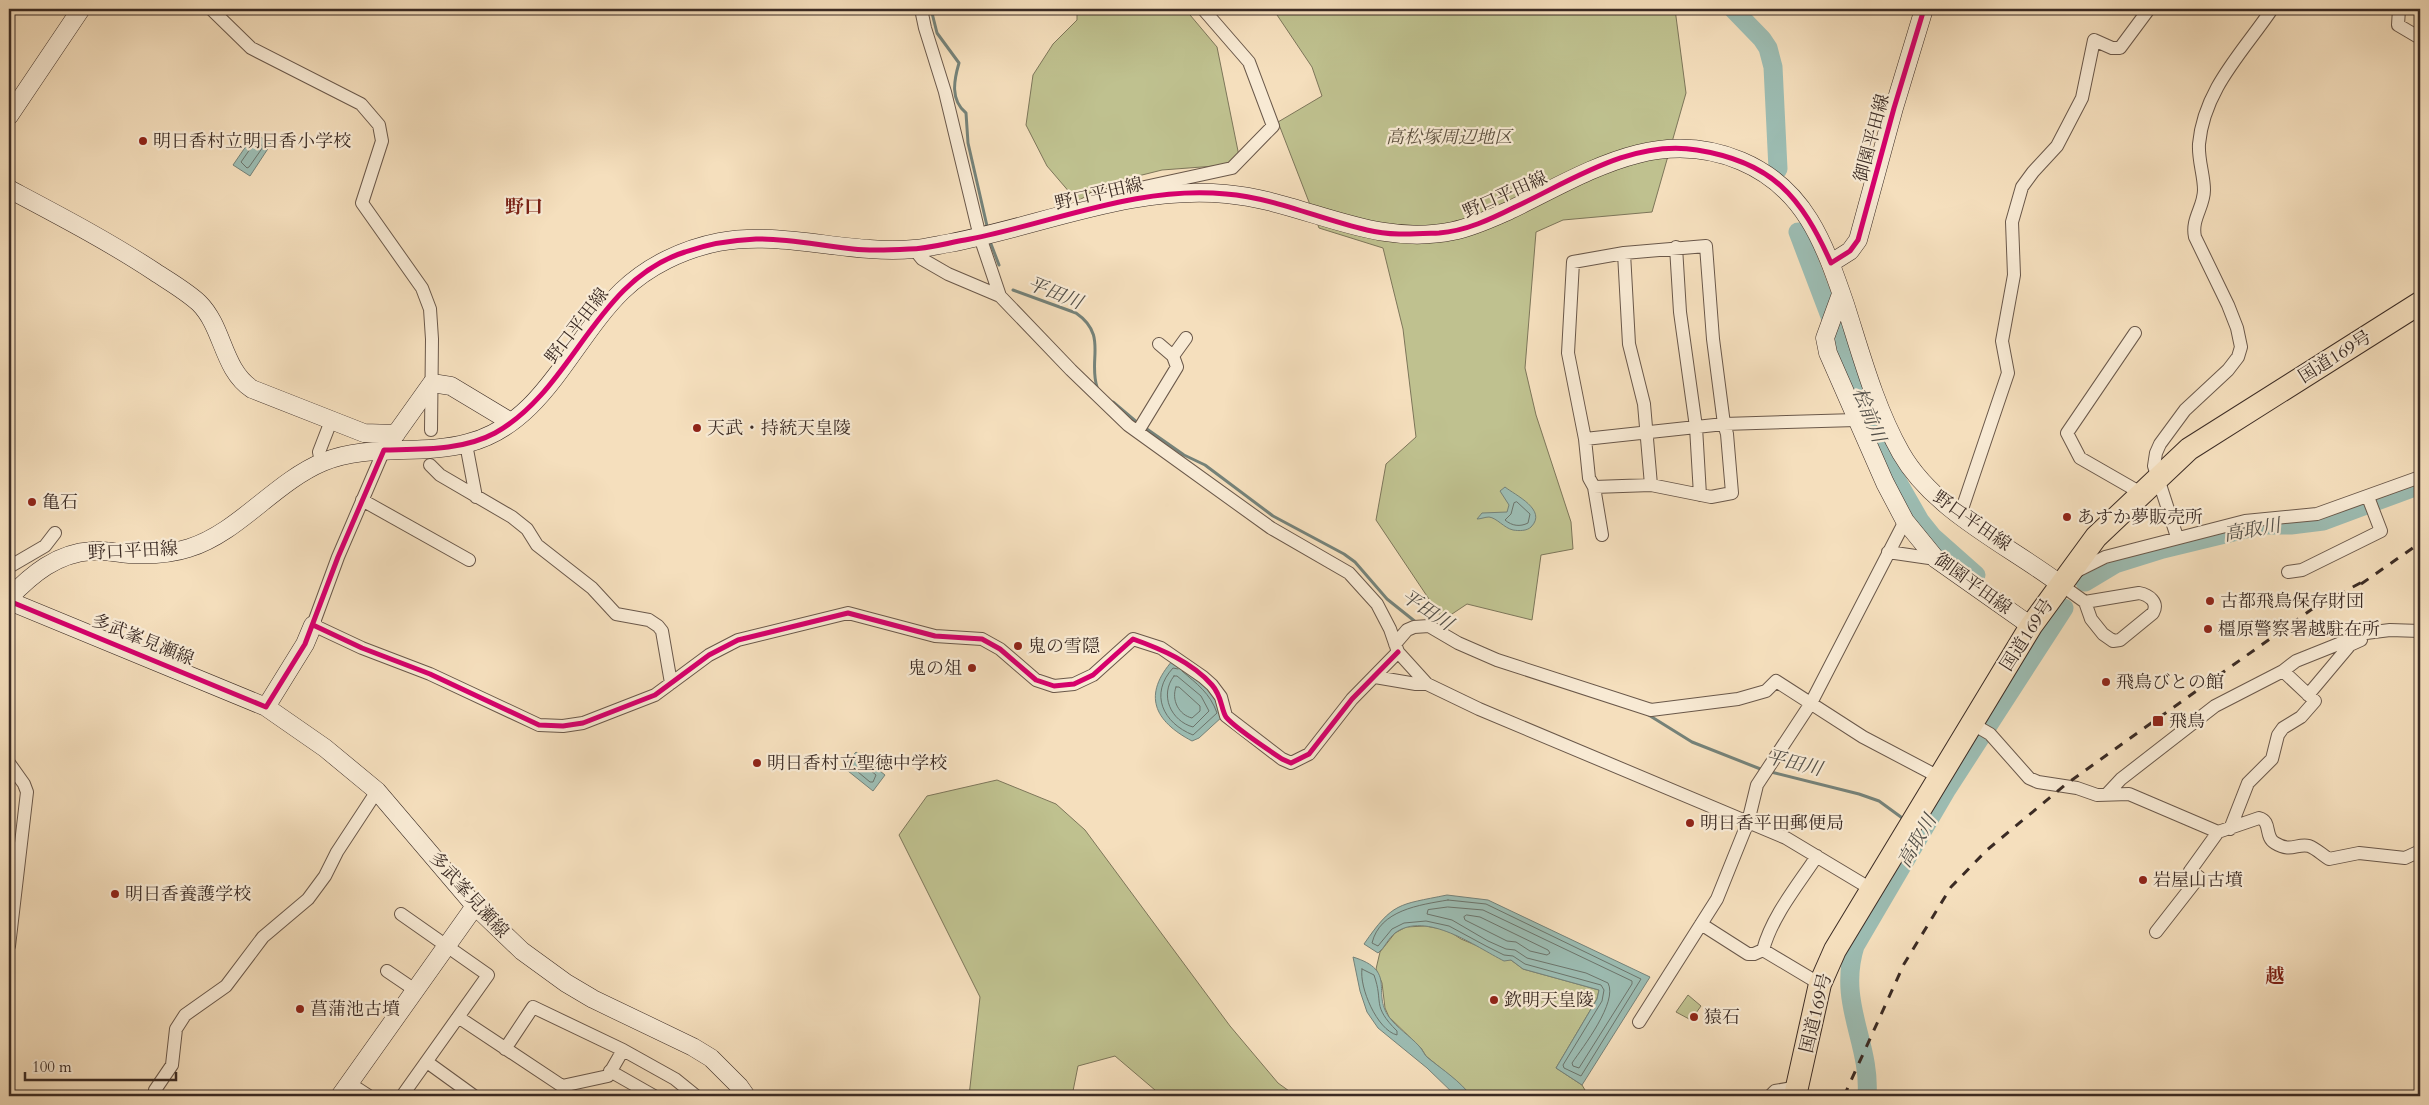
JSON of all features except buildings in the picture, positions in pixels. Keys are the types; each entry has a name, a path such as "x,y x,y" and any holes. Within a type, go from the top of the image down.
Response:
{"highway":[{"name":"国道169号","path":"1796,1092 1820,984 1835,950 1939,777 1981,728 2031,626 2096,537 2189,449 2418,307"}],"main road":[{"path":"9,116 82,9"},
{"name":"御園平田線","path":"1831,263 1850,251 1858,240 1894,108 1924,9"},
{"name":"野口平田線","path":"9,599 43,567 63,557 93,551 137,555 194,547 227,529 269,496 321,462 354,454 384,450 423,449 466,444 493,434 530,407 619,294 642,274 679,253 720,242 759,238 856,249 914,249 980,237 1085,210 1160,194 1224,193 1269,201 1370,231 1403,235 1452,232 1487,221 1625,156 1650,150 1676,148 1735,158 1775,180 1794,198 1815,227 1831,263 1838,300 1876,396 1902,454 1927,489 1960,515 2060,584"},
{"path":"9,188 140,262 191,295 213,322 232,368 242,382 267,396 364,433 396,434"},
{"name":"御園平田線","path":"1838,300 1826,331 1825,338 1828,353 1856,420 1905,521 1936,559 2031,626"},
{"path":"384,450 432,383 451,386 511,422"},
{"name":"多武峯見瀬線","path":"9,599 266,708 325,748 377,791 475,906 522,952 545,969 593,998 693,1047 711,1058 739,1086 746,1096"},
{"path":"266,708 305,644 313,625"},
{"path":"344,1089 475,906"}],"street":[{"path":"211,9 219,13 250,48 361,104 379,125 382,141 362,203 422,288 430,309 431,430"},
{"path":"921,9 945,92 980,237 1000,296"},
{"path":"1085,210 1094,198 1232,168 1273,126 1249,62 1203,9"},
{"path":"1960,515 2008,373 2002,341 2014,275 2012,222 2022,187 2032,172 2057,146 2066,132 2082,98 2094,40 2112,48 2120,48 2149,9"},
{"path":"2178,537 2158,478 2154,459 2160,444 2186,410 2228,370 2238,357 2241,347 2238,328 2194,237 2192,228 2204,191 2199,146 2202,129 2220,80 2272,9"},
{"path":"2399,9 2398,25 2420,38"},
{"path":"1594,487 1651,485 1711,497 1732,492 1728,434 1724,424 1713,339 1706,246 1676,247 1624,253 1573,262 1568,353 1585,439 1589,478 1594,487 1602,536"},
{"path":"1676,247 1680,312 1696,427 1700,495"},
{"path":"914,249 922,259 948,274 1000,296 1128,425 1140,427 1271,528 1349,573 1377,604 1390,629 1396,648 1427,684"},
{"path":"1624,253 1629,344 1644,404 1651,485"},
{"path":"2136,334 2067,433 2080,458 2141,493"},
{"path":"1173,356 1186,338"},
{"path":"1140,427 1177,367 1173,356 1159,344"},
{"path":"1585,439 1724,424 1856,420"},
{"path":"321,462 319,452 331,421"},
{"path":"466,444 476,497"},
{"path":"384,450 362,500 313,625 362,648 430,674 539,725 563,726 584,723 655,695 709,655 738,640 848,613 935,636 982,639 1000,649 1036,680 1054,686 1074,684 1093,674 1133,639 1160,648 1212,685 1221,698 1226,716 1282,759 1291,763 1309,754 1352,700 1375,677 1407,630 1414,626 1429,626 1464,646 1497,660 1651,710 1738,699 1766,691 1776,681 1863,737 1939,777"},
{"path":"430,465 440,475 512,517 527,529 537,545 592,588 616,614 649,620 658,626 662,630 672,683"},
{"path":"2085,602 2139,593 2146,594 2152,598 2155,609 2149,618 2120,640 2113,641 2103,634 2091,619 2085,602 2060,584 2077,571 2105,557 2245,521 2316,514 2370,502 2420,477"},
{"path":"362,500 469,560"},
{"path":"2288,572 2302,570 2381,531 2370,502"},
{"path":"1639,1022 1717,898 1748,822 1758,786 1811,702 1905,521"},
{"path":"9,567 45,546 55,533"},
{"path":"1888,552 1936,559"},
{"path":"2107,794 2121,779 2214,706 2283,671 2296,662 2366,633 2390,630 2420,631"},
{"path":"2308,695 2350,645 2365,638 2366,633"},
{"path":"2230,829 2248,783 2272,759 2278,735 2283,728 2301,717 2315,701 2283,671"},
{"path":"1375,677 1427,684 1786,838 1871,888"},
{"path":"1981,728 2033,781 2065,785 2097,796 2107,794 2134,795 2218,832 2259,818 2264,819 2267,822 2269,837 2276,844 2290,849 2309,846 2329,859 2358,853 2405,858 2420,851"},
{"path":"9,763 27,792 9,946"},
{"path":"155,1090 172,1065 176,1029 185,1015 226,986 263,937 308,899 325,876 337,852 377,791"},
{"path":"2156,932 2199,878 2190,871 2218,832"},
{"path":"1763,950 1766,938 1783,906 1817,856"},
{"path":"402,914 488,975 402,1096"},
{"path":"1701,924 1748,954 1754,954 1763,950"},
{"path":"1763,950 1820,984"},
{"path":"387,971 415,990"},
{"path":"505,1049 532,1008 623,1050 675,1079 696,1096"},
{"path":"458,1016 562,1086 608,1076 623,1050"},
{"path":"427,1062 474,1096"},
{"path":"610,1071 654,1096"},
{"path":"344,1089 369,1096"},
{"path":"1770,1096 1775,1091 1796,1092"}],"green space":[{"path":"1077,9 1185,9 1217,47 1239,156 1228,165 1162,170 1114,182 1077,201 1047,166 1026,125 1033,75 1053,44 1077,20"},
{"name":"高松塚周辺地区","path":"1273,9 1675,9 1686,93 1652,212 1563,220 1536,232 1525,368 1536,415 1571,522 1573,549 1541,555 1532,620 1467,604 1443,620 1376,520 1386,464 1416,437 1403,329 1383,248 1319,228 1278,122 1322,96 1312,67"},
{"path":"997,780 1056,804 1085,830 1230,1026 1278,1083 1296,1096 1162,1096 1115,1056 1078,1066 1072,1096 969,1096 980,997 899,835 927,796"},
{"path":"1425,926 1447,930 1461,939 1511,960 1523,969 1599,990 1597,999 1556,1068 1582,1085 1585,1090 1584,1096 1471,1096 1460,1084 1426,1056 1421,1048 1389,1017 1385,1008 1382,983 1376,969 1380,952 1395,933 1406,927"},
{"path":"1688,995 1701,1006 1691,1020 1676,1012"}],"water":[{"path":"255,133 271,144 250,176 233,165"},
{"path":"1505,487 1533,509 1536,515 1531,527 1523,530 1513,530 1492,518 1477,519 1482,513 1507,512 1509,505 1500,491"},
{"path":"1173,660 1209,688 1223,716 1199,738 1192,741 1169,725 1161,716 1157,706 1155,696 1158,685 1163,673"},
{"path":"856,752 885,775 873,791 843,767"},
{"path":"1447,895 1488,900 1650,977 1582,1085 1556,1068 1597,999 1599,990 1523,969 1511,960 1504,961 1451,933 1436,928 1407,927 1395,933 1378,953 1364,944 1382,920 1398,908 1417,901"},
{"path":"1353,957 1375,969 1381,983 1384,1008 1392,1021 1419,1046 1427,1057 1457,1081 1471,1096 1456,1096 1427,1068 1378,1028 1367,1012 1360,991"}],"waterway":[{"name":"平田川","path":"931,9 937,33 959,63 955,83 955,96 957,102 966,113 968,143 987,226"},
{"name":"桧前川","path":"1733,9 1762,39 1768,48 1773,67 1778,169"},
{"name":"桧前川","path":"1798,232 1874,432 1896,479 1920,521 1932,536 1976,575"},
{"name":"平田川","path":"991,244 999,265"},
{"name":"平田川","path":"1013,290 1076,313 1086,321 1092,330 1094,339 1094,367 1097,387"},
{"name":"平田川","path":"1113,402 1139,424"},
{"name":"平田川","path":"1144,427 1184,455 1205,465 1273,516 1344,554 1355,562 1387,599 1417,623"},
{"name":"高取川","path":"2085,582 2115,564 2163,549 2262,525 2291,525 2323,521 2420,485"},
{"name":"高取川","path":"1867,1096 1867,1077 1852,1005 1850,986 1855,946 1947,789 2064,608"},
{"name":"平田川","path":"1647,714 1692,742 1763,770"},
{"name":"平田川","path":"1771,772 1859,794 1879,801 1905,820"}],"railway":[{"path":"2361,584 2420,543"},
{"path":"1844,1096 1904,964 1951,887 1987,850 2065,785 2157,719 2315,607 2366,580"}],"cycle path":[{"path":"9,601 266,707 305,644 338,557 384,450 455,446 482,439 495,433 522,414 545,391 606,310 628,286 654,266 685,252 720,243 768,239 860,250 923,248 997,233 1127,200 1193,193 1244,196 1376,232 1403,234 1439,233 1459,230 1488,220 1580,175 1626,156 1673,148 1697,150 1723,156 1745,163 1764,173 1781,186 1795,201 1820,239 1831,263 1850,251 1858,240 1894,108 1924,9"},
{"path":"313,625 362,648 430,674 539,725 563,726 583,723 655,695 709,655 738,640 848,613 935,636 982,639 1000,649 1036,680 1054,686 1074,684 1093,675 1133,639 1186,663 1204,677 1215,689 1220,698 1224,714 1230,721 1282,759 1291,763 1309,754 1352,699 1398,652"}],"place":[{"name":"明日香村立明日香小学校","path":"143,141"},
{"name":"天武・持統天皇陵","path":"697,428"},
{"name":"亀石","path":"32,502"},
{"name":"あすか夢販売所","path":"2067,517"},
{"name":"古都飛鳥保存財団","path":"2210,601"},
{"name":"橿原警察署越駐在所","path":"2208,629"},
{"name":"鬼の雪隠","path":"1018,646"},
{"name":"鬼の俎","path":"972,668"},
{"name":"飛鳥びとの館","path":"2106,682"},
{"name":"飛鳥","path":"2158,721"},
{"name":"明日香村立聖徳中学校","path":"757,763"},
{"name":"明日香平田郵便局","path":"1690,823"},
{"name":"岩屋山古墳","path":"2143,880"},
{"name":"明日香養護学校","path":"115,894"},
{"name":"欽明天皇陵","path":"1494,1000"},
{"name":"菖蒲池古墳","path":"300,1009"},
{"name":"猿石","path":"1694,1017"}],"district":[{"name":"野口","path":"524,207"},
{"name":"越","path":"2275,976"}]}
